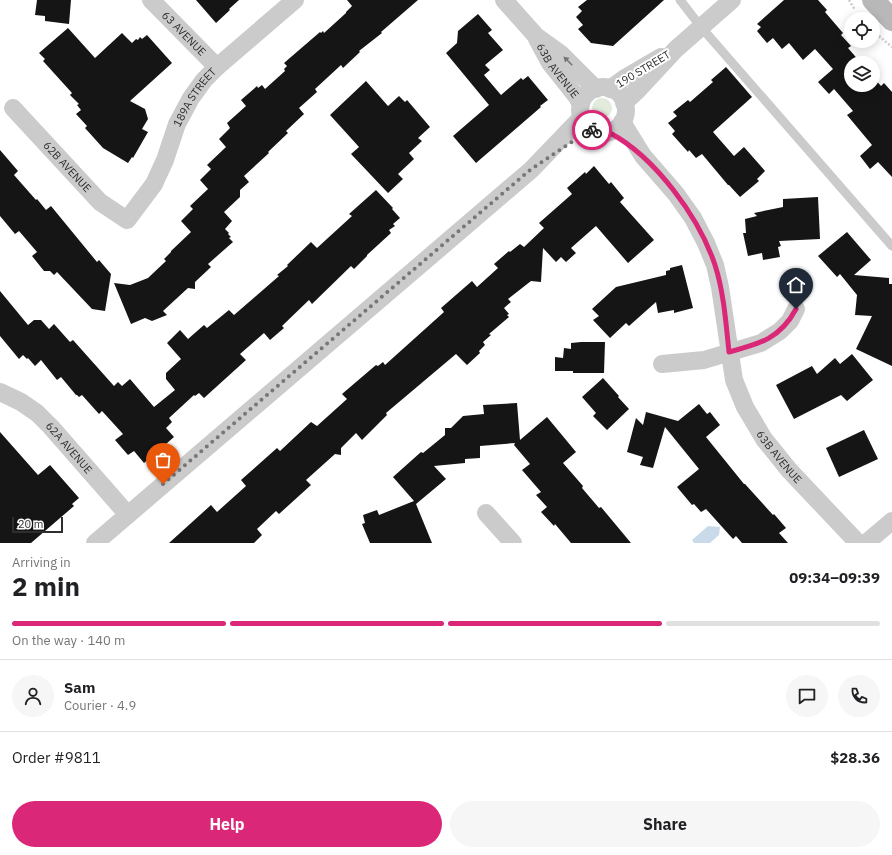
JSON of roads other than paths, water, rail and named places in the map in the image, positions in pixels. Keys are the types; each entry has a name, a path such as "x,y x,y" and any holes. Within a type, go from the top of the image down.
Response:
{"main road":[{"path":"874,0 885,27"}],"street":[{"name":"63 AVENUE","path":"151,0 217,67"},
{"name":"189A STREET","path":"127,220 154,184 165,160 177,124 190,98 204,80 217,67 295,0"},
{"name":"63B AVENUE","path":"504,0 536,36 561,54 603,89 614,90 620,95 624,103"},
{"name":"190 STREET","path":"624,103 676,49 732,0"},
{"name":"63B AVENUE","path":"536,36 550,63 597,121 643,156 676,194 693,218 715,265 720,287 734,380 745,407 764,439 788,470 858,543"},
{"name":"190 STREET","path":"597,121 586,96 591,90 603,89 676,49"},
{"path":"94,543 530,170 597,121 625,116 624,103"},
{"name":"62B AVENUE","path":"13,108 100,202 127,220"},
{"path":"662,364 704,360 760,343 780,331 790,320 796,309"},
{"name":"62A AVENUE","path":"0,392 21,402 37,413 128,515"},
{"path":"486,513 513,543"},
{"path":"866,543 892,521"}],"lane":[{"path":"680,0 701,27 892,246"}],"water":[{"path":"708,526 720,527 719,535 710,543 694,543 692,540"}]}
